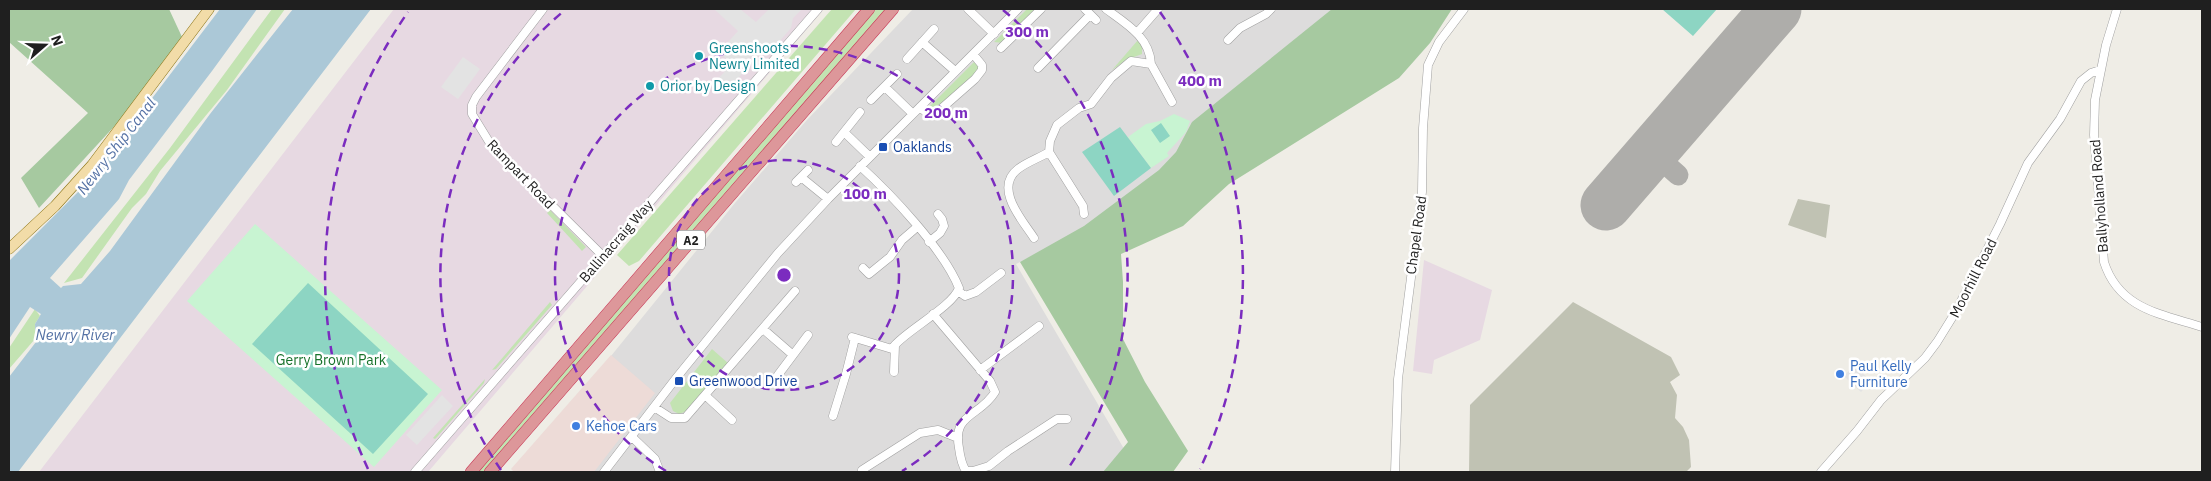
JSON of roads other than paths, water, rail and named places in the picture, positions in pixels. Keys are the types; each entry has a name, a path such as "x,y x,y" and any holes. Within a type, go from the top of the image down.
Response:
{"highway":[{"name":"A2","path":"471,472 870,9"},
{"name":"A2","path":"490,472 892,9"}],"main road":[{"path":"9,249 55,206 92,164 209,9"}],"street":[{"name":"Rampart Road","path":"543,9 476,97 472,105 472,114 491,145 603,256"},
{"name":"Ballinacraig Way","path":"414,472 767,65 818,9"},
{"path":"968,9 994,34"},
{"path":"604,472 778,253 860,166 1018,9"},
{"path":"1001,48 1040,9"},
{"path":"1106,9 1137,32 1148,49 1150,64 1172,102"},
{"path":"1137,32 1158,9"},
{"path":"1228,40 1240,28 1266,14 1271,9"},
{"name":"Chapel Road","path":"1395,472 1398,379 1422,192 1423,128 1428,65 1439,42 1464,9"},
{"name":"Ballyholland Road","path":"2117,9 2106,45 2095,100 2094,135 2104,262 2108,275 2126,298 2202,327"},
{"path":"1038,68 1090,15"},
{"path":"907,59 934,29"},
{"path":"922,42 956,72"},
{"path":"920,107 930,116 934,115 975,80 982,70 982,65 972,54"},
{"path":"1084,214 1083,206 1049,152 1050,141 1057,125 1079,108 1091,104 1120,68 1131,61 1150,64"},
{"name":"Moorhill Road","path":"1821,472 1881,400 1925,358 1940,338 2000,224 2028,163 2060,119 2081,81 2091,73 2100,70"},
{"path":"871,100 897,74"},
{"path":"885,86 913,114"},
{"path":"836,142 860,112"},
{"path":"844,132 870,157"},
{"path":"1034,238 1010,201 1008,188 1010,179 1016,170 1049,152"},
{"path":"860,166 881,185 929,242 956,280 958,291 965,296 972,295 1001,273"},
{"path":"808,170 799,180 828,199"},
{"path":"929,242 940,233 944,226 938,214"},
{"path":"863,268 869,274 890,256 902,240 917,227"},
{"path":"654,407 671,418 679,420 685,418 795,291"},
{"path":"833,416 846,374 853,337 892,349 910,330 933,314 958,291"},
{"path":"933,314 990,381 994,392 990,400 961,423 957,431 964,469 973,472 989,466 1008,451 1057,420 1067,419"},
{"path":"980,370 1039,326"},
{"path":"762,329 793,355"},
{"path":"778,375 808,335"},
{"path":"894,346 894,372"},
{"path":"706,396 732,420"},
{"path":"862,470 920,433 938,430 958,438"},
{"path":"632,437 655,458 660,472"}],"water":[{"name":"Newry River","path":"220,9 257,9 129,180 119,199 50,278 61,288 63,286 81,284 110,251 210,114 293,9 371,9 18,472 9,472 9,377 36,342 35,324 41,314 30,307 9,339 9,261 89,181"}],"place":[{"name":"Greenshoots Newry Limited","path":"699,56"},
{"name":"Orior by Design","path":"650,86"},
{"name":"Oaklands","path":"883,147"},
{"name":"Paul Kelly Furniture","path":"1840,374"},
{"name":"Greenwood Drive","path":"679,381"},
{"name":"Kehoe Cars","path":"576,426"}],"water label":[{"name":"Newry Ship Canal","path":"116,146"}],"park label":[{"name":"Gerry Brown Park","path":"331,360"}]}
